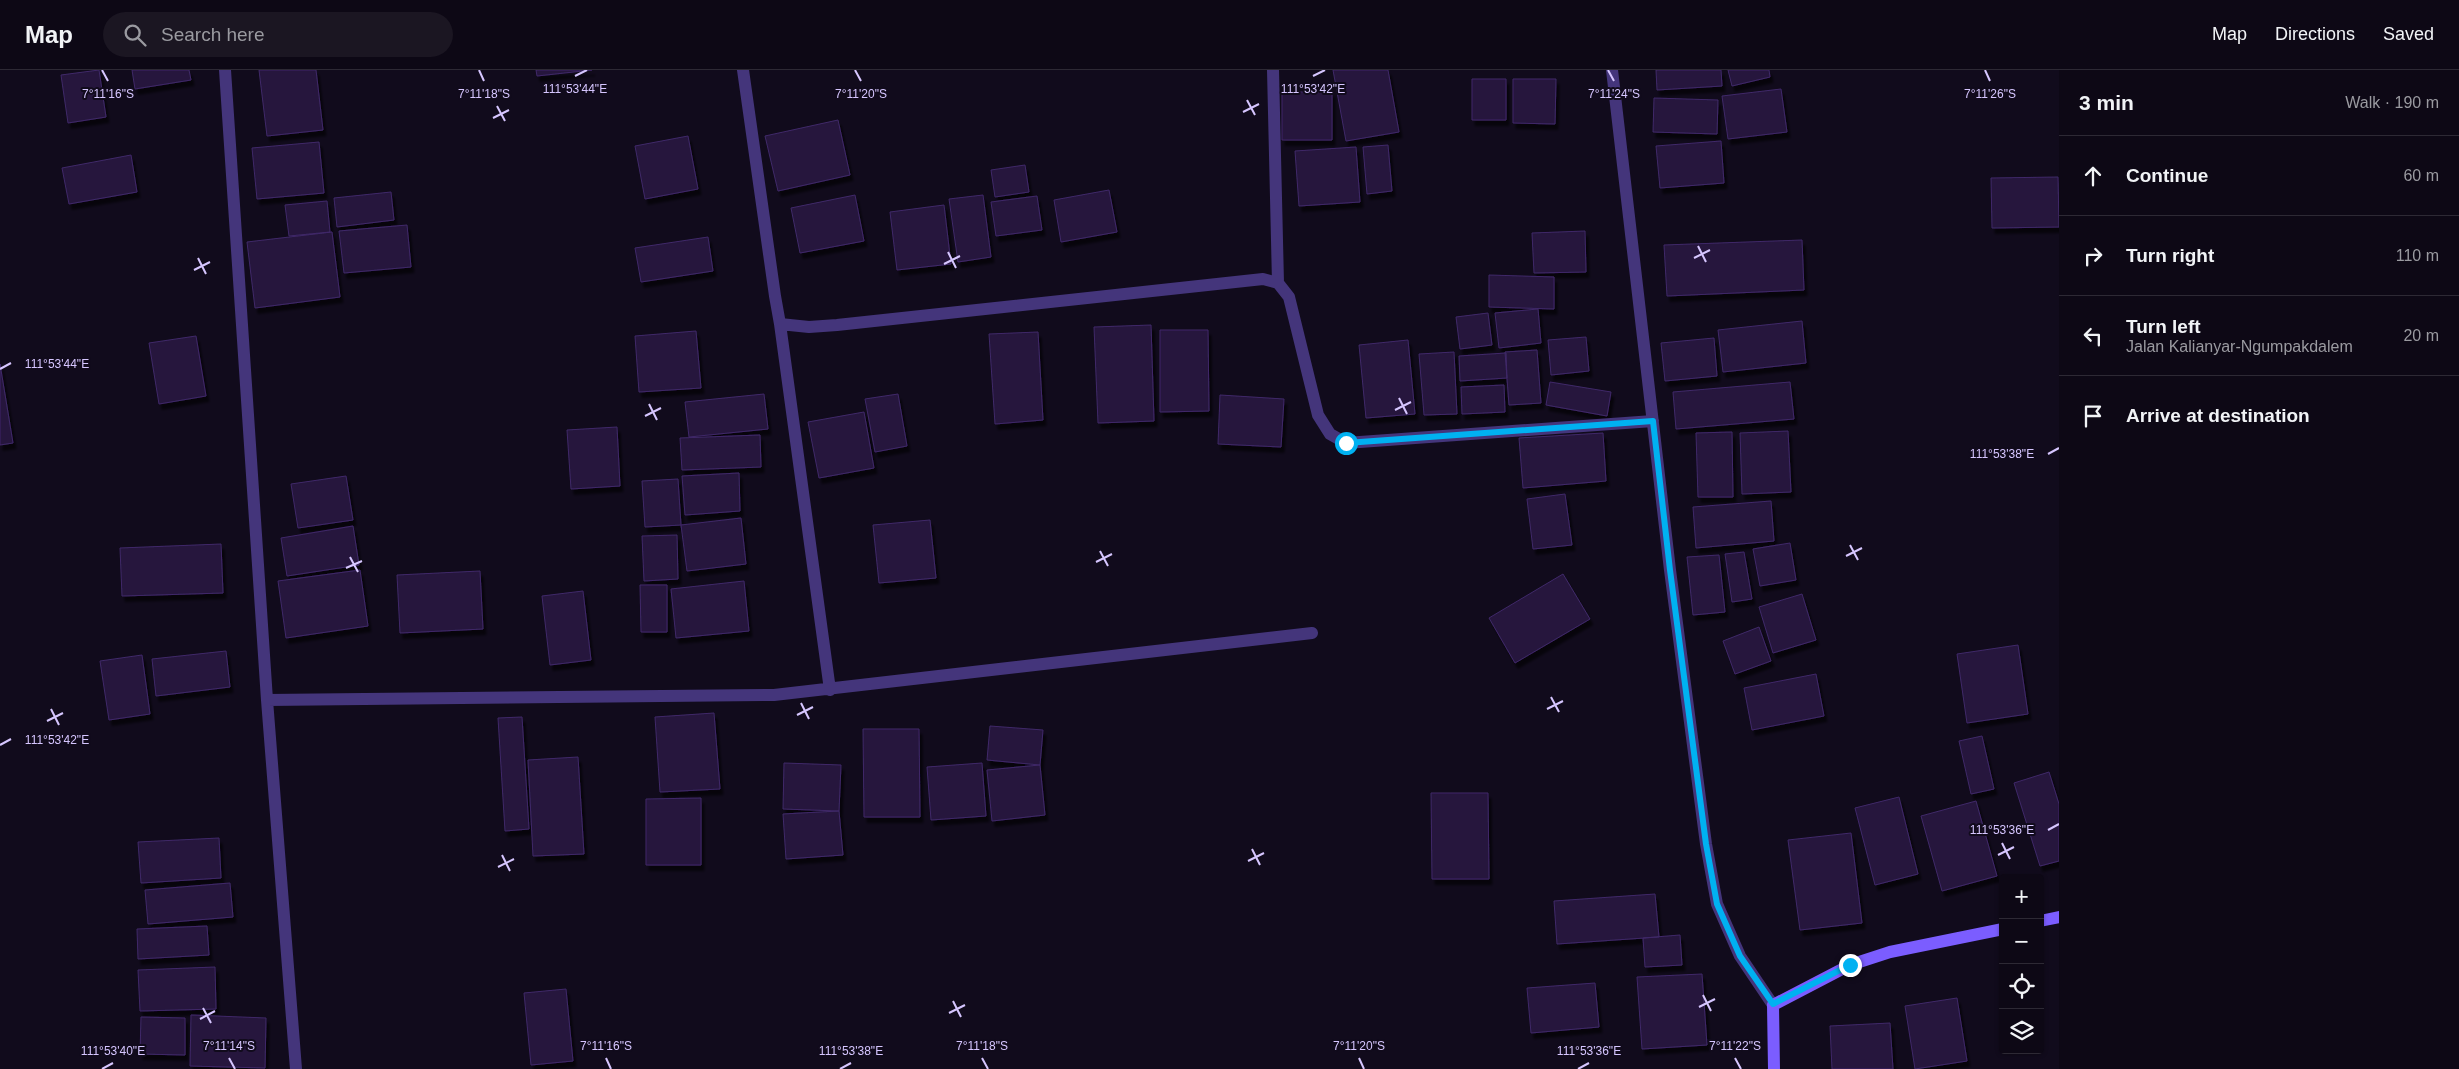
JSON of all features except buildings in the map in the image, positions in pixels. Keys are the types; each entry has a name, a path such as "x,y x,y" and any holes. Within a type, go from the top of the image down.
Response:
{"street":[{"path":"225,70 268,700 296,1069"},
{"path":"743,70 830,690"},
{"path":"1273,70 1278,283 1289,297 1318,415 1330,434 1346,443 1653,421"},
{"path":"1612,70 1670,570 1706,844 1717,904 1740,956 1773,1004 1774,1069"},
{"path":"780,324 809,327 837,325 1263,279 1278,283"},
{"path":"268,700 774,695 1312,633"},
{"path":"2044,920 2059,917"},
{"path":"1773,1004 1850,965 1890,952 1999,930"}],"route":[{"path":"1346,443 1367,443 1653,421 1670,570 1706,844 1717,904 1740,956 1773,1004 1850,965"}]}
